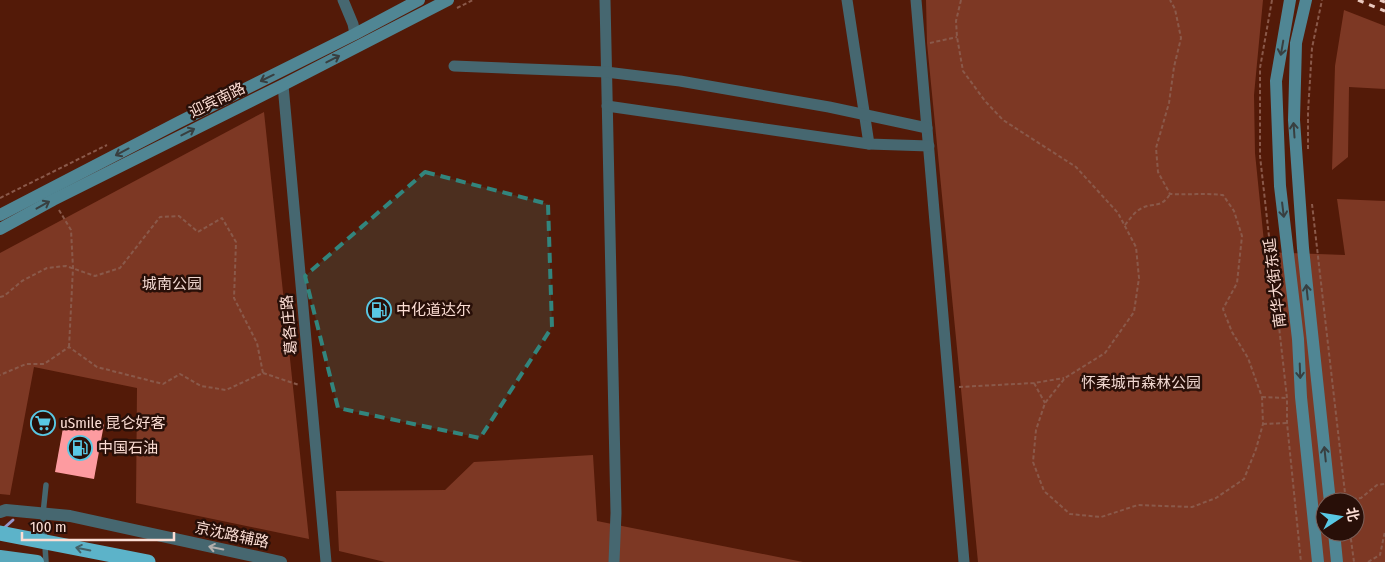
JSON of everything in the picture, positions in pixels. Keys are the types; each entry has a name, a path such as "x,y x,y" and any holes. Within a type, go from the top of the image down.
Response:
{"highway":[{"path":"0,533 148,562"},
{"path":"0,556 37,562"}],"main road":[{"name":"迎宾南路","path":"0,215 419,0"},
{"name":"迎宾南路","path":"0,229 53,200 448,0"},
{"name":"南华大街东延","path":"1290,0 1276,80 1280,186 1298,340 1301,397 1318,562"},
{"name":"南华大街东延","path":"1306,0 1296,43 1294,120 1304,258 1329,492"},
{"path":"1335,542 1337,562"}],"street":[{"path":"344,0 355,34"},
{"path":"605,0 616,513 614,562"},
{"path":"847,0 869,144"},
{"path":"916,0 964,562"},
{"path":"454,66 606,72 680,81 927,128"},
{"name":"葛各庄路","path":"283,85 326,562"},
{"path":"607,106 869,144 929,146"},
{"name":"京沈路辅路","path":"0,512 6,510 70,516 281,562"}],"lane":[{"path":"46,485 43,514 46,562"}],"path":[{"path":"961,0 956,21 963,71 985,101 1003,120 1076,167 1118,213 1136,247 1138,278 1134,312 1105,352 1065,378 1045,403 1036,430 1032,462 1044,491 1070,514 1101,517 1138,506 1192,508 1216,498 1244,478 1256,449 1263,424 1262,397 1248,358 1232,332 1223,309 1236,282 1242,236 1234,211 1223,195 1206,193 1170,194"},
{"path":"1170,0 1175,9 1181,38 1174,67 1169,103 1156,148 1158,172 1170,194"},
{"name":"南华大街东延","path":"1272,0 1260,68 1260,156 1287,398 1287,423 1302,562"},
{"path":"1308,152 1308,112 1312,48 1322,0"},
{"path":"920,45 957,37"},
{"path":"1124,226 1142,208 1158,205 1166,201 1170,194"},
{"path":"53,200 71,230 73,268 69,347"},
{"path":"1312,200 1345,492"},
{"path":"0,297 4,296 22,281 47,268 66,266 96,276 120,268 160,217 179,216 198,232 222,218 236,242 234,298 257,343 263,373"},
{"path":"69,347 97,367 163,384 180,374 201,386 226,390 263,373 310,388"},
{"path":"0,374 26,364 44,364 69,347"},
{"path":"949,386 1034,383 1065,378"},
{"path":"1034,383 1045,403"},
{"path":"1262,397 1287,398"},
{"path":"1263,424 1287,423"},
{"path":"1365,495 1377,485 1385,484"},
{"path":"1368,562 1380,555 1385,532"},
{"path":"1351,542 1354,562"}],"highlighted area":[{"path":"425,172 548,204 552,327 480,438 338,408 305,276"}],"green space":[{"name":"怀柔城市森林公园","path":"926,0 1263,0 1254,95 1255,153 1265,252 1345,255 1337,199 1385,201 1385,562 978,562 927,43"},
{"path":"1344,10 1385,26 1385,89 1349,87 1348,157 1332,170 1335,66"},
{"name":"城南公园","path":"264,112 309,539 136,503 137,388 34,367 10,495 0,494 0,253"},
{"path":"593,455 597,521 803,562 385,562 339,551 336,491 445,490 474,462"}],"building":[{"name":"中国石油","path":"65,417 104,424 94,479 55,472"}],"waterway":[{"path":"4,528 13,520"}],"railway":[{"path":"1358,0 1385,11"},
{"path":"1380,0 1385,2"}],"place":[{"name":"中化道达尔","path":"379,310"},
{"name":"uSmile 昆仑好客","path":"43,423"},
{"name":"中国石油","path":"80,448"}]}
